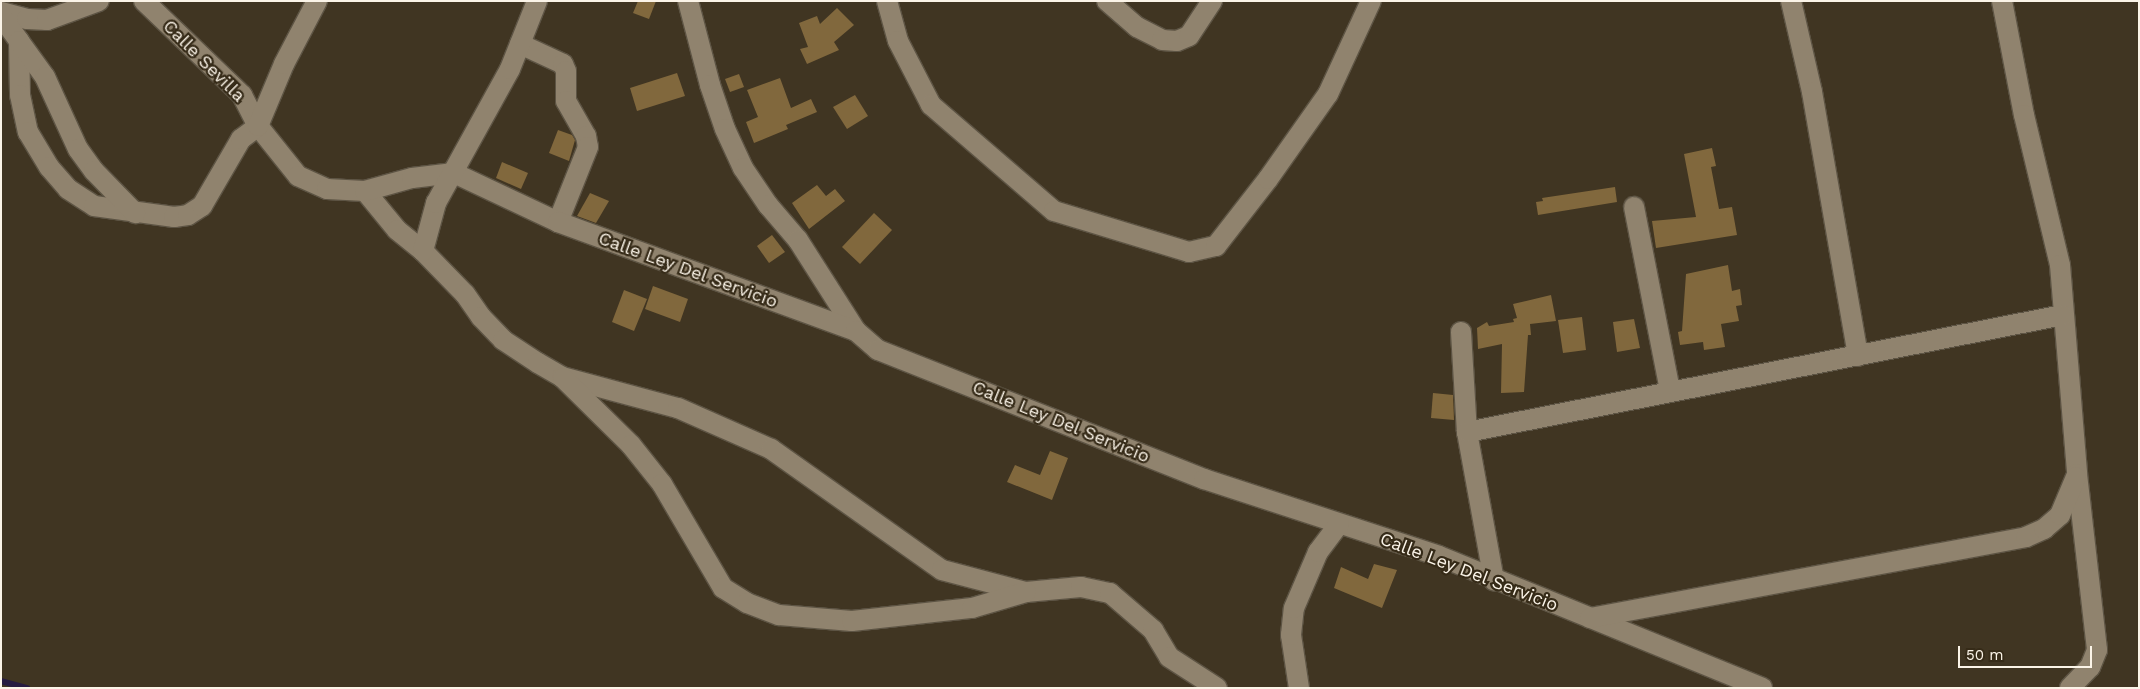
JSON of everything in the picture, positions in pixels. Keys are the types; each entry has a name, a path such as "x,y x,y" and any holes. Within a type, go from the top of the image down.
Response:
{"street":[{"path":"1,12 27,19 47,20 99,1"},
{"name":"Calle Sevilla","path":"144,1 242,96 258,126 298,176 328,190 365,192"},
{"path":"20,41 20,95 28,132 49,167 68,189 94,206 174,217 188,215 202,206 241,139 258,126 284,64 316,1"},
{"path":"423,251 436,204 454,173 520,44 537,1"},
{"path":"688,1 710,84 743,168 809,255 856,331"},
{"path":"887,1 898,41 931,105 1054,211 1189,252 1216,246 1268,179 1328,94 1371,1"},
{"path":"1107,1 1137,26 1162,40 1177,41 1189,36 1212,1"},
{"path":"1791,1 1812,92 1858,356"},
{"path":"2002,1 2024,115 2060,265 2077,474 2097,650 2090,667 2070,688"},
{"path":"1,16 45,77 78,149 94,171 135,213"},
{"path":"520,44 563,64 566,71 566,101 586,136 588,148 558,222"},
{"path":"454,173 412,178 365,192 397,230 423,251 504,340 562,377 631,445 662,484 723,588 747,603 779,615 852,621 972,608 1026,592 1081,587 1110,594 1153,630 1169,657 1217,688"},
{"name":"Calle Ley Del Servicio","path":"454,173 558,222 856,331 878,350 1204,479 1439,556 1494,581 1762,688"},
{"path":"1634,207 1670,391"},
{"path":"1467,432 2063,315"},
{"path":"1461,332 1467,432 1494,581"},
{"path":"562,377 678,408 712,421 771,449 942,570 1026,592"},
{"path":"1590,618 2026,537 2044,529 2060,515 2077,474"},
{"path":"1299,688 1291,635 1294,608 1318,552 1339,524"}],"building":[{"path":"638,1 656,1 649,19 633,13"},
{"path":"837,8 854,25 834,42 839,50 807,64 800,49 808,47 799,23 817,16 820,24"},
{"path":"677,73 685,96 637,111 630,88"},
{"path":"739,74 744,87 730,92 725,79"},
{"path":"780,78 791,108 811,99 817,112 786,125 788,129 754,143 746,122 758,117 747,90"},
{"path":"855,95 868,116 847,129 833,107"},
{"path":"558,130 572,135 575,140 569,161 549,153"},
{"path":"1712,148 1716,166 1711,167 1719,209 1732,207 1737,235 1656,248 1652,221 1696,217 1684,154"},
{"path":"502,162 528,173 521,189 496,178"},
{"path":"817,185 826,196 835,189 845,201 809,229 792,203"},
{"path":"1615,187 1617,202 1538,215 1536,202 1543,201 1542,198"},
{"path":"590,193 609,201 596,223 577,216"},
{"path":"874,213 892,230 860,264 842,247"},
{"path":"772,235 785,252 769,263 757,246"},
{"path":"1728,265 1732,291 1740,289 1742,305 1736,306 1739,321 1721,324 1725,347 1704,350 1703,342 1680,345 1678,332 1682,331 1686,274"},
{"path":"653,286 688,299 680,322 645,309"},
{"path":"624,290 647,299 634,331 612,322"},
{"path":"1551,295 1556,321 1530,324 1531,335 1528,335 1524,392 1501,393 1502,344 1478,349 1477,328 1487,322 1489,326 1514,322 1513,319 1517,318 1513,304"},
{"path":"1582,317 1586,350 1563,353 1558,320"},
{"path":"1634,319 1640,348 1617,352 1613,322"},
{"path":"1433,393 1453,395 1454,420 1431,418"},
{"path":"1050,451 1068,458 1052,500 1007,482 1015,465 1040,475"},
{"path":"1374,564 1397,570 1382,608 1334,588 1341,567 1368,579"}],"waterway":[{"path":"1,681 27,688"}]}
